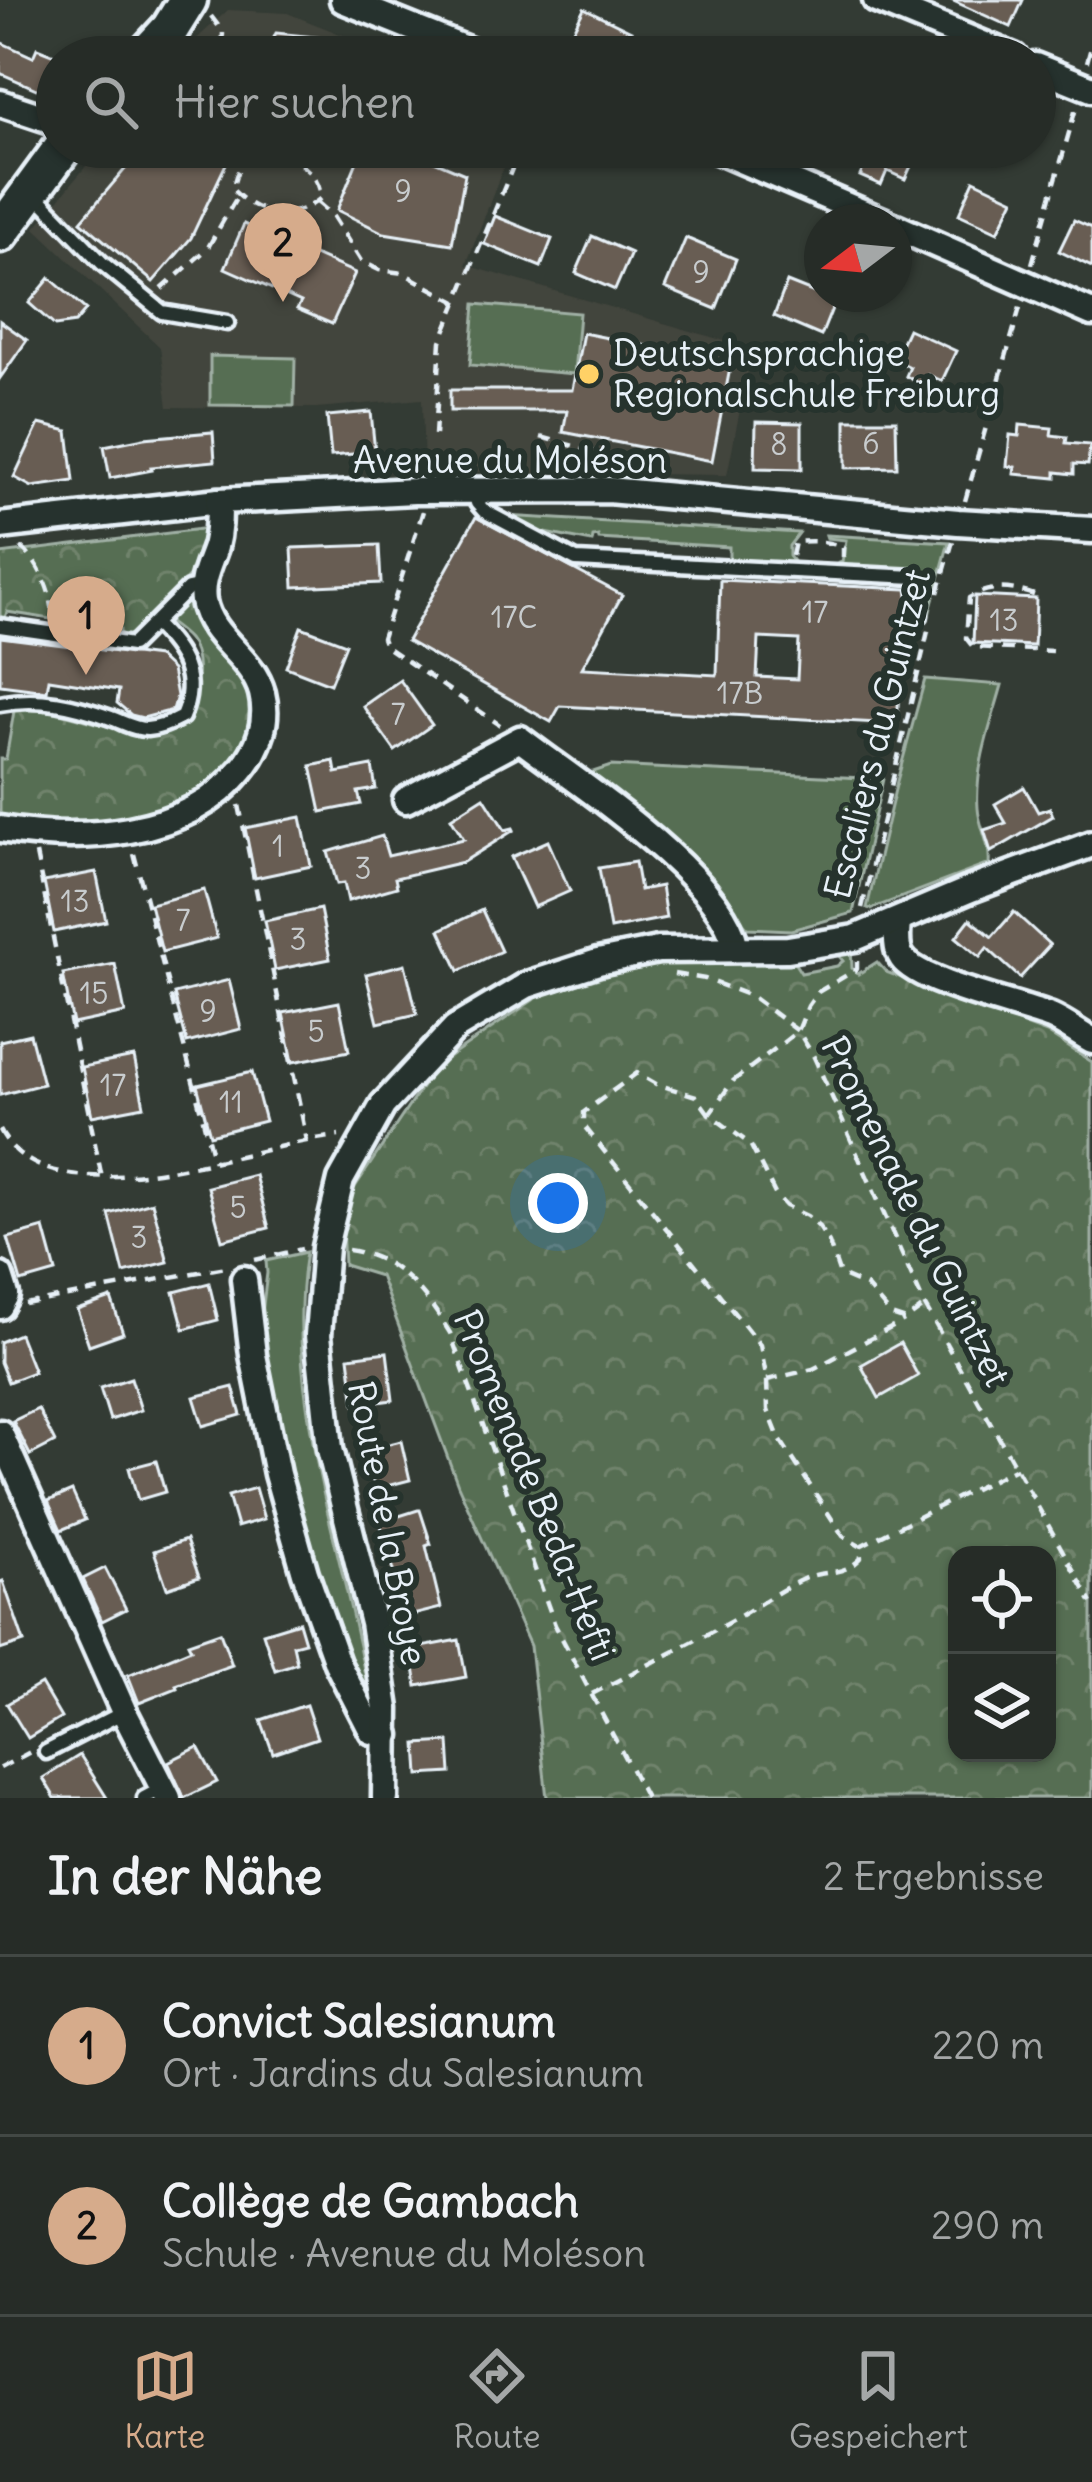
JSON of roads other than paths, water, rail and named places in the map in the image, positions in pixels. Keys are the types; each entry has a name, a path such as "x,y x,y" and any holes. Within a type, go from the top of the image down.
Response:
{"main road":[{"path":"168,36 196,11"},
{"path":"0,233 47,168"}],"street":[{"path":"343,0 433,36"},
{"path":"876,0 963,36"},
{"path":"1056,72 1086,81"},
{"path":"0,103 36,115"},
{"path":"759,168 843,204"},
{"path":"912,234 1092,314"},
{"name":"Avenue du Moléson","path":"6,533 219,501 608,490 1092,530"},
{"path":"0,830 78,835 175,819 209,800 254,755 265,712 262,691 252,670 208,616 202,597 204,573 216,544 219,501"},
{"path":"406,800 520,739 674,857 713,901 733,931 736,947"},
{"name":"Route de la Broye","path":"385,1798 386,1709 373,1623 330,1449 315,1247 341,1180 382,1105 455,1028 527,985 598,962 658,950 788,949 855,938 1092,844"},
{"path":"898,922 901,957 915,970 1053,1018 1092,1041"},
{"path":"0,1276 6,1295 1,1305"},
{"path":"244,1279 253,1355 277,1474 305,1573 337,1664 372,1731 387,1736"},
{"path":"0,1433 158,1795"}],"lane":[{"path":"31,189 102,263 162,312 227,322"},
{"path":"474,491 484,511 575,560 915,578 926,617"},
{"path":"0,626 127,646 138,641 188,590 203,586"},
{"path":"0,704 37,700 82,708 133,728 174,722 182,717 188,702 185,661 154,624"},
{"path":"46,1752 124,1712"}],"place":[{"name":"Collège de Gambach","path":"283,302"},
{"name":"Deutschsprachige Regionalschule Freiburg","path":"589,374"},
{"name":"Convict Salesianum","path":"86,675"}]}
